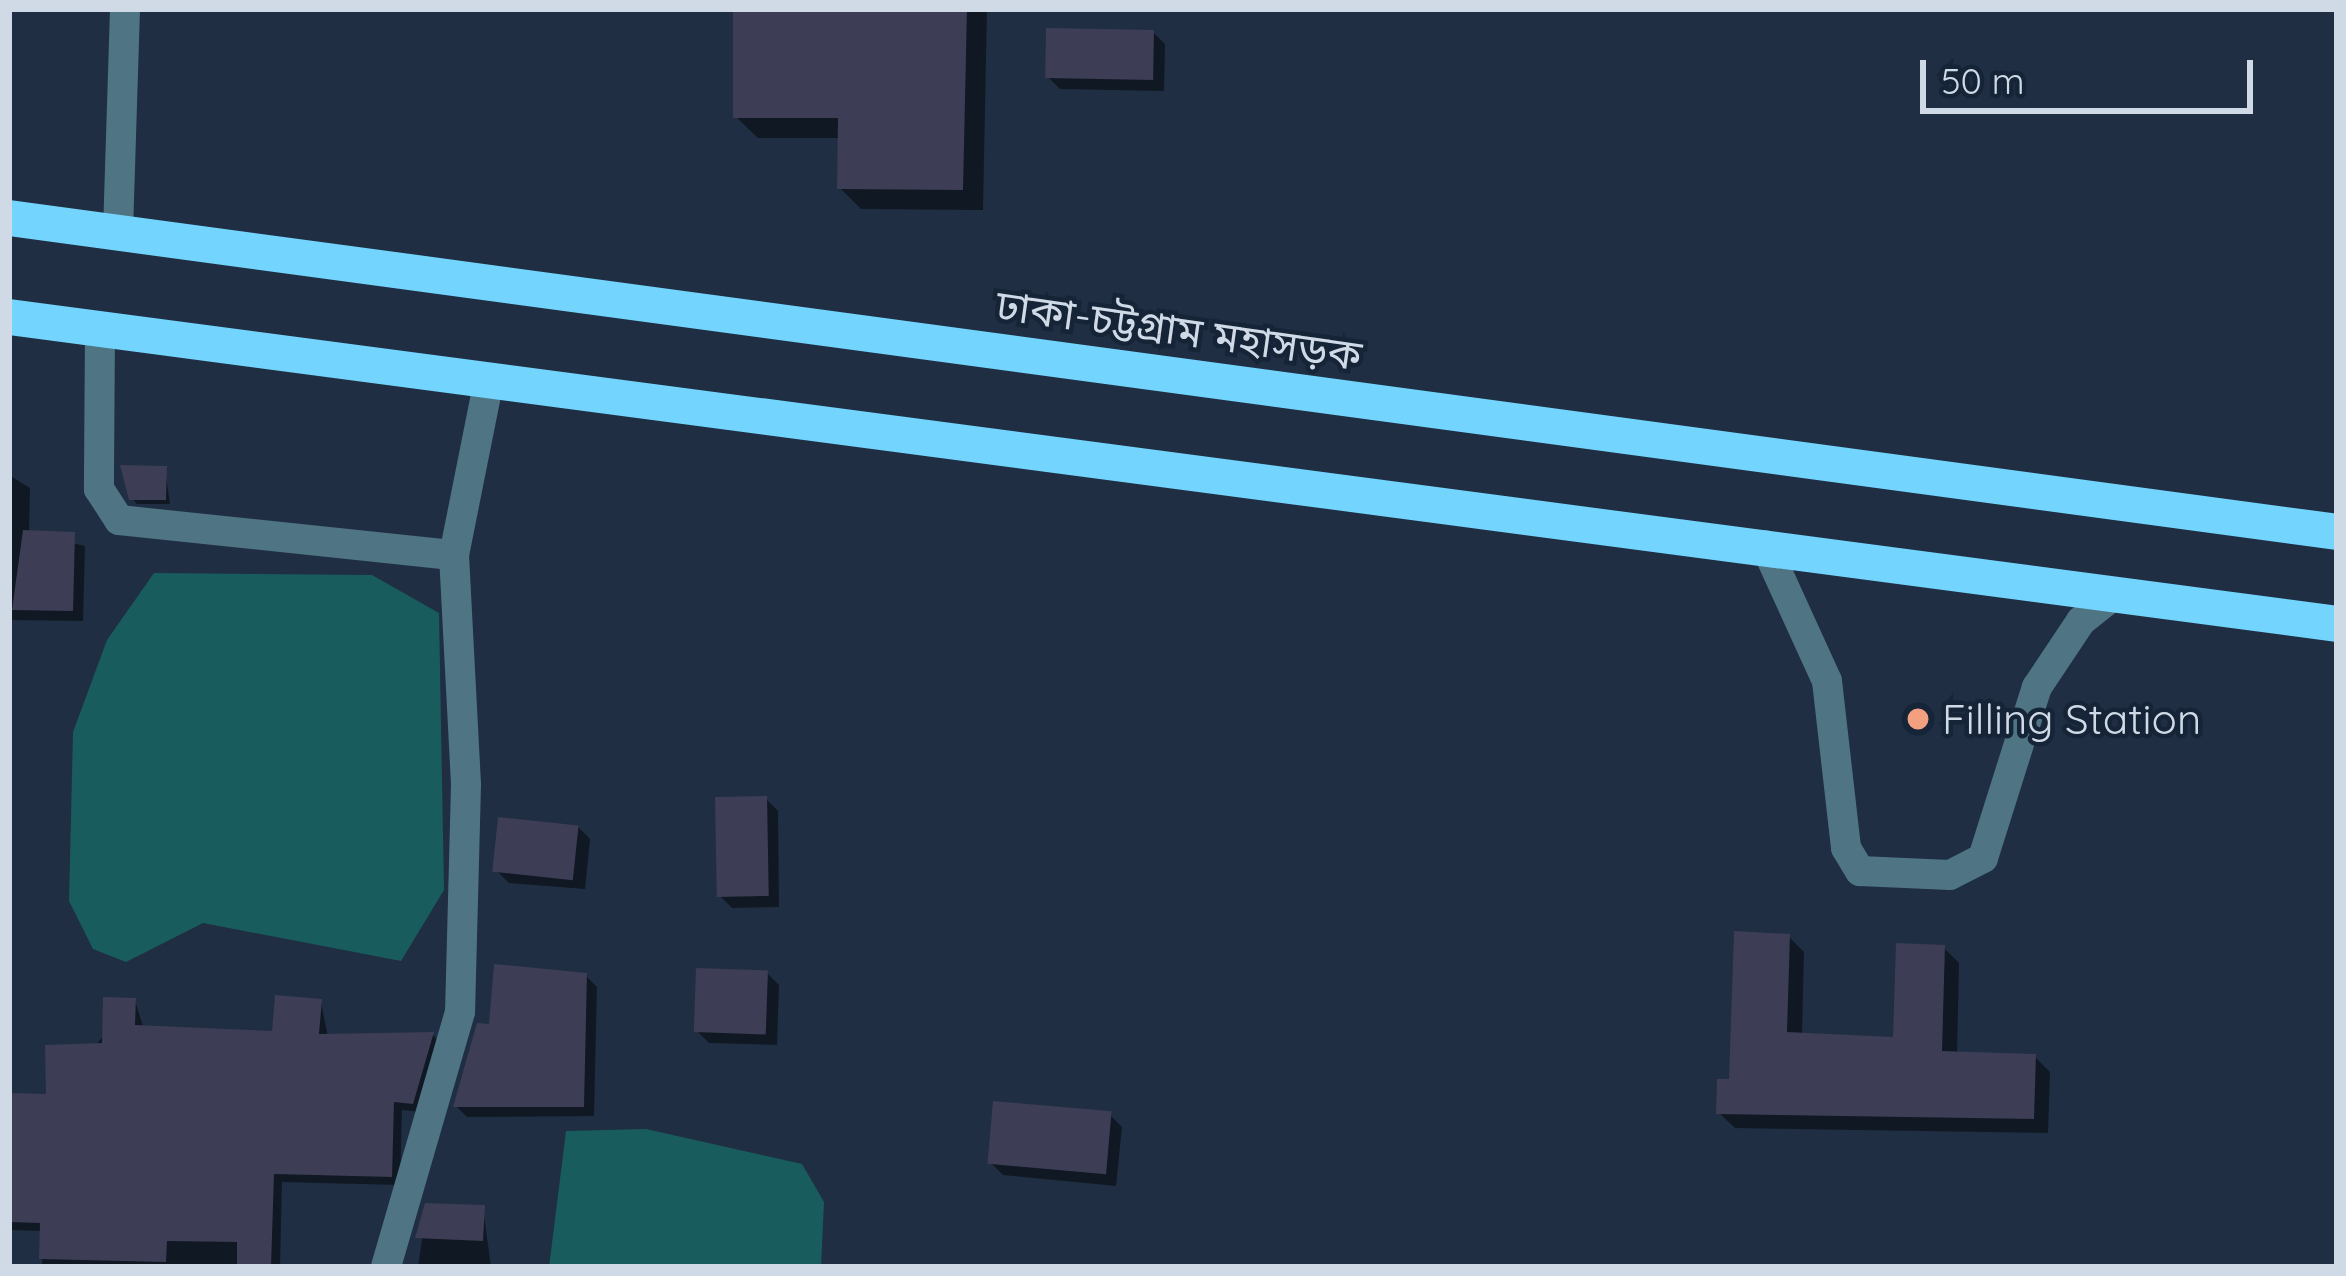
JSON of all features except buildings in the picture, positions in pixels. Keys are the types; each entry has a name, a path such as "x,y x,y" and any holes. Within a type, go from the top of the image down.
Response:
{"highway":[{"name":"ঢাকা-চট্টগ্রাম মহাসড়ক","path":"9,218 2337,532"},
{"path":"9,317 2337,624"}],"street":[{"path":"118,232 125,9"},
{"path":"100,330 99,489 119,520 454,555"},
{"path":"386,1267 460,1012 466,785 454,555 489,380"},
{"path":"1765,545 1827,681 1846,848 1861,871 1971,871 2037,687 2081,620 2115,594"}],"shaded area":[{"path":"154,573 372,575 439,613 444,890 401,961 203,923 126,962 93,949 69,901 73,732 107,640"},
{"path":"646,1129 802,1164 824,1202 821,1267 549,1267 566,1131"}],"place":[{"name":"Filling Station","path":"1918,719"}]}
